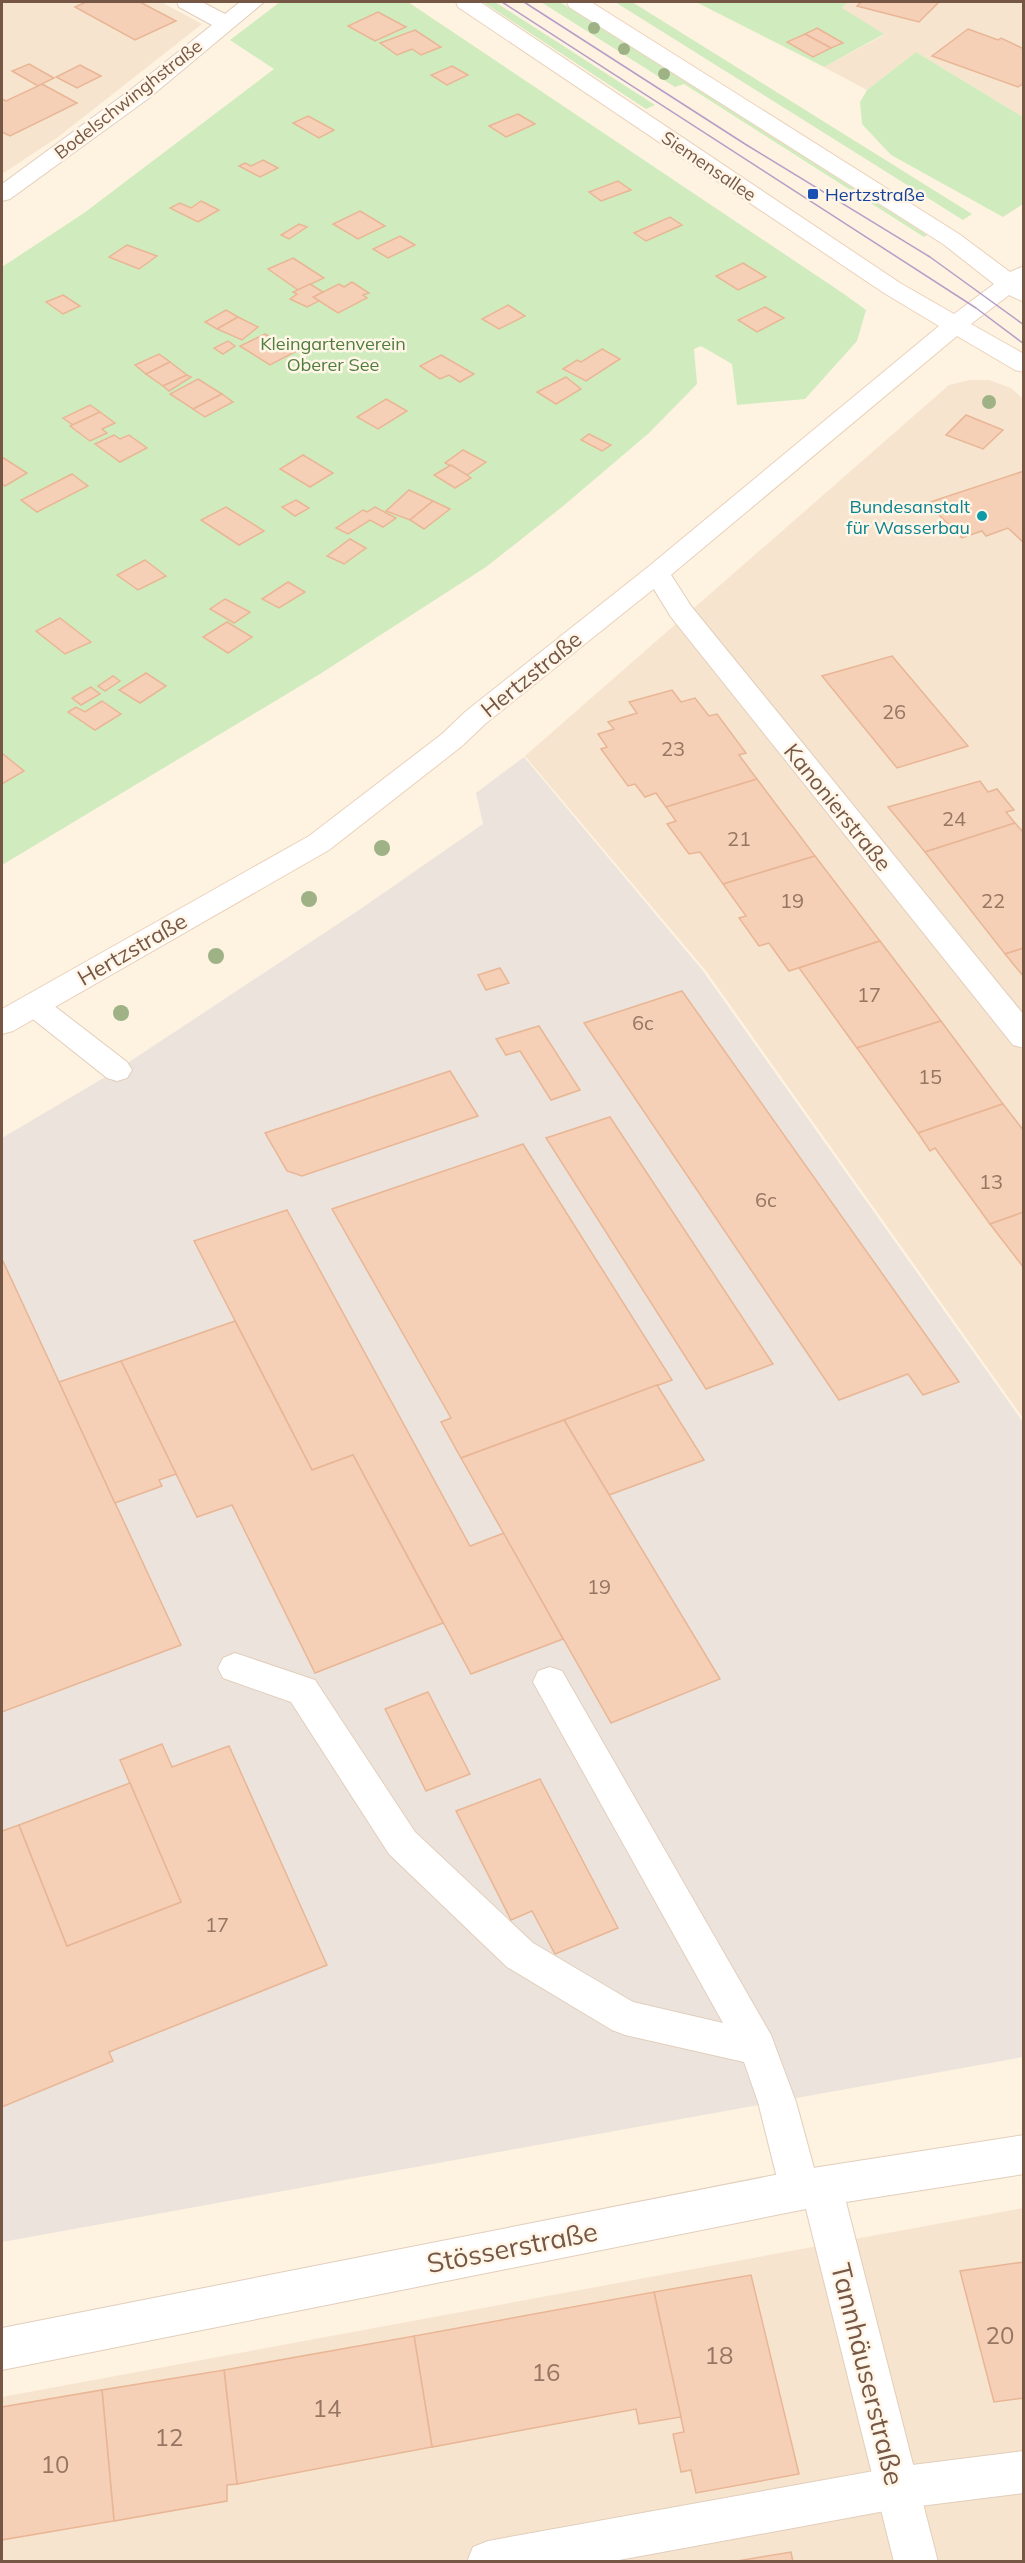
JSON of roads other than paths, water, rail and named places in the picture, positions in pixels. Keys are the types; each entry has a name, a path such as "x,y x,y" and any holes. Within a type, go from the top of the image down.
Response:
{"main road":[{"path":"187,2 225,23"},
{"name":"Bodelschwinghstraße","path":"2,194 131,100 253,2"},
{"name":"Siemensallee","path":"466,2 830,247 1023,365"},
{"path":"577,2 1019,284"},
{"name":"Hertzstraße","path":"2,1023 319,843 452,740 479,715 657,573 955,325 1019,284"},
{"name":"Kanonierstraße","path":"657,573 681,611 1023,1037"},
{"name":"Stösserstraße","path":"2,2349 810,2188 1023,2154"},
{"name":"Tannhäuserstraße","path":"810,2188 916,2562"}],"lane":[{"path":"34,1005 117,1070"},
{"path":"235,1668 303,1691 402,1843 520,1955 625,2019 758,2048"},
{"path":"550,1682 758,2048 810,2188"},
{"path":"488,2562 896,2488 1023,2472"}],"tram line":[{"path":"502,2 976,308 1024,344"},
{"path":"524,2 745,144 930,257 1024,325"}],"place":[{"name":"Hertzstraße","path":"813,194"},
{"name":"Bundesanstalt für Wasserbau","path":"982,516"}],"park label":[{"name":"Kleingartenverein Oberer See","path":"333,353"}]}
